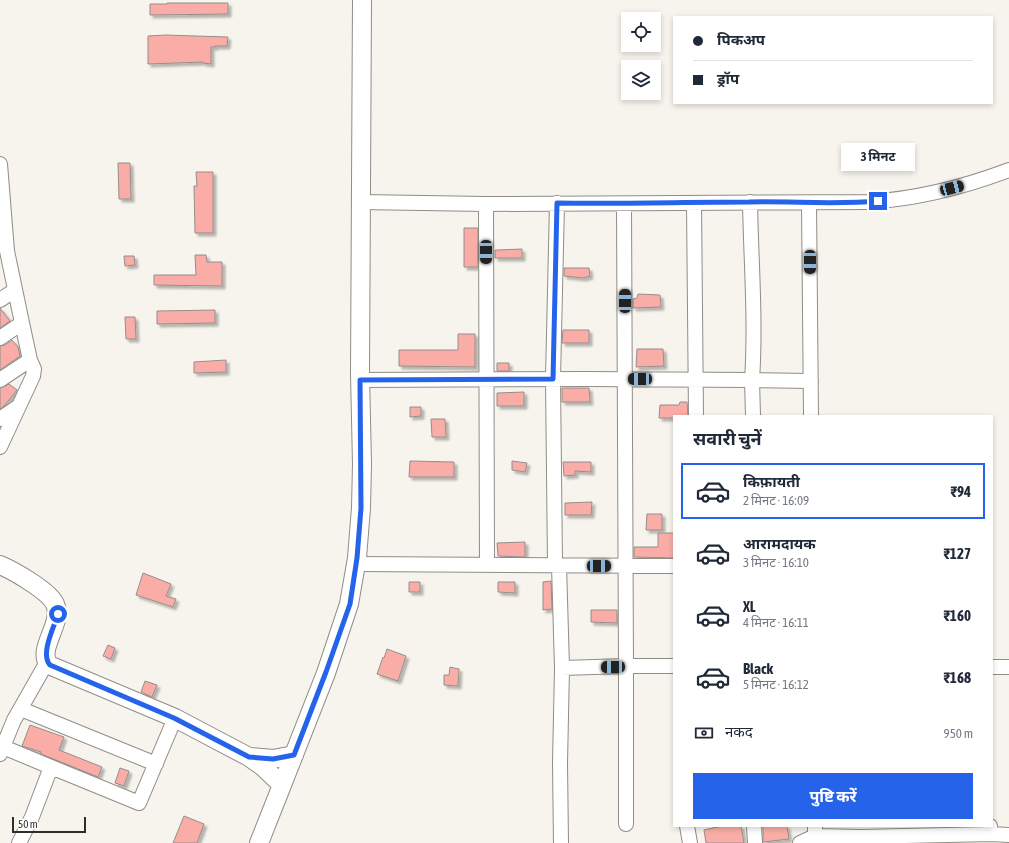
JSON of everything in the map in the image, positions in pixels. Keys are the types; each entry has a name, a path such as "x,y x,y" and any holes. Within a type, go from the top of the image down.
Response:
{"main road":[{"path":"258,843 282,786 326,672 350,604 356,564 361,508 360,202 362,0"},
{"path":"0,565 46,593 55,603 58,614 46,650 47,662 50,665 174,718 249,757 262,766 282,786"},
{"path":"249,757 273,759 294,755"}],"street":[{"path":"0,164 4,254 22,322 30,360 34,369 33,376 0,447"},
{"path":"360,202 624,204 887,201 939,192 977,182 1009,170"},
{"path":"750,202 753,288 753,415"},
{"path":"557,203 553,379 557,566 562,668 560,763 561,843"},
{"path":"694,203 696,415"},
{"path":"809,203 811,415"},
{"path":"486,204 487,565"},
{"path":"624,204 626,824"},
{"path":"0,300 14,290"},
{"path":"0,338 22,322"},
{"path":"0,380 30,360"},
{"path":"360,380 625,379 811,381"},
{"path":"0,419 19,406"},
{"path":"356,564 673,566"},
{"path":"47,662 21,709 1,750 139,803 174,718"},
{"path":"562,668 673,666"},
{"path":"993,667 1009,667"},
{"path":"21,709 156,764"},
{"path":"19,843 32,817 51,768"},
{"path":"687,827 690,843"},
{"path":"754,827 755,843"},
{"path":"800,843 815,831 862,837 926,831 990,830 1009,835"}],"building":[{"path":"228,3 228,14 150,15 150,4"},
{"path":"165,35 228,37 227,46 211,47 211,64 203,62 148,64 148,36"},
{"path":"118,163 130,163 131,199 119,199"},
{"path":"196,172 213,172 213,233 195,233 194,186 197,186"},
{"path":"464,228 478,228 478,267 464,267"},
{"path":"522,249 522,258 495,258 495,250"},
{"path":"195,255 206,255 207,262 222,262 222,286 154,285 154,275 196,275"},
{"path":"124,256 134,256 135,265 125,266"},
{"path":"564,268 589,268 590,276 583,278 564,276"},
{"path":"638,294 660,295 661,307 633,308 633,299 637,298"},
{"path":"0,308 10,321 0,328"},
{"path":"215,310 215,323 157,324 157,311"},
{"path":"125,317 135,317 136,339 126,339"},
{"path":"563,330 589,330 589,343 562,343"},
{"path":"458,334 475,334 475,367 399,366 399,350 458,350"},
{"path":"12,340 18,347 20,356 0,370 0,346 5,345"},
{"path":"637,349 663,349 664,366 636,367"},
{"path":"226,360 226,372 194,373 194,362"},
{"path":"497,363 509,363 509,371 497,371"},
{"path":"9,384 17,390 0,409 0,388"},
{"path":"562,388 589,388 590,402 562,402"},
{"path":"524,392 524,406 497,406 497,393"},
{"path":"680,402 687,402 688,415 673,415 673,418 659,418 660,405 679,405"},
{"path":"410,407 421,407 421,416 410,417"},
{"path":"431,419 445,419 446,437 432,437"},
{"path":"410,461 454,462 454,477 409,477"},
{"path":"512,461 527,463 525,472 512,470"},
{"path":"563,462 591,462 591,472 575,471 575,475 564,476"},
{"path":"592,502 591,515 565,515 565,503"},
{"path":"647,514 662,514 662,530 646,530"},
{"path":"658,533 673,533 673,558 634,557 634,547 658,547"},
{"path":"525,542 525,557 498,556 497,543"},
{"path":"143,573 171,584 166,596 176,599 173,607 136,595"},
{"path":"551,581 552,609 543,610 543,582"},
{"path":"409,582 420,582 420,592 409,592"},
{"path":"498,582 515,582 515,593 498,592"},
{"path":"591,610 617,610 617,623 591,622"},
{"path":"108,645 115,648 111,659 103,656"},
{"path":"387,649 406,656 398,681 377,674"},
{"path":"450,667 459,669 458,686 444,685 444,675 449,675"},
{"path":"145,681 157,685 152,697 141,692"},
{"path":"30,725 64,737 59,750 102,767 98,777 41,754 41,752 22,746"},
{"path":"120,768 129,771 124,786 115,783"},
{"path":"184,816 204,824 197,843 173,843"},
{"path":"718,827 741,827 744,843 706,843 704,830"},
{"path":"763,827 787,827 789,839 763,842"}],"route":[{"path":"58,614 46,650 47,662 50,665 174,718 249,757 273,759 294,755 350,604 357,558 361,508 362,464 360,380 553,379 557,203 837,203 878,201"}]}
